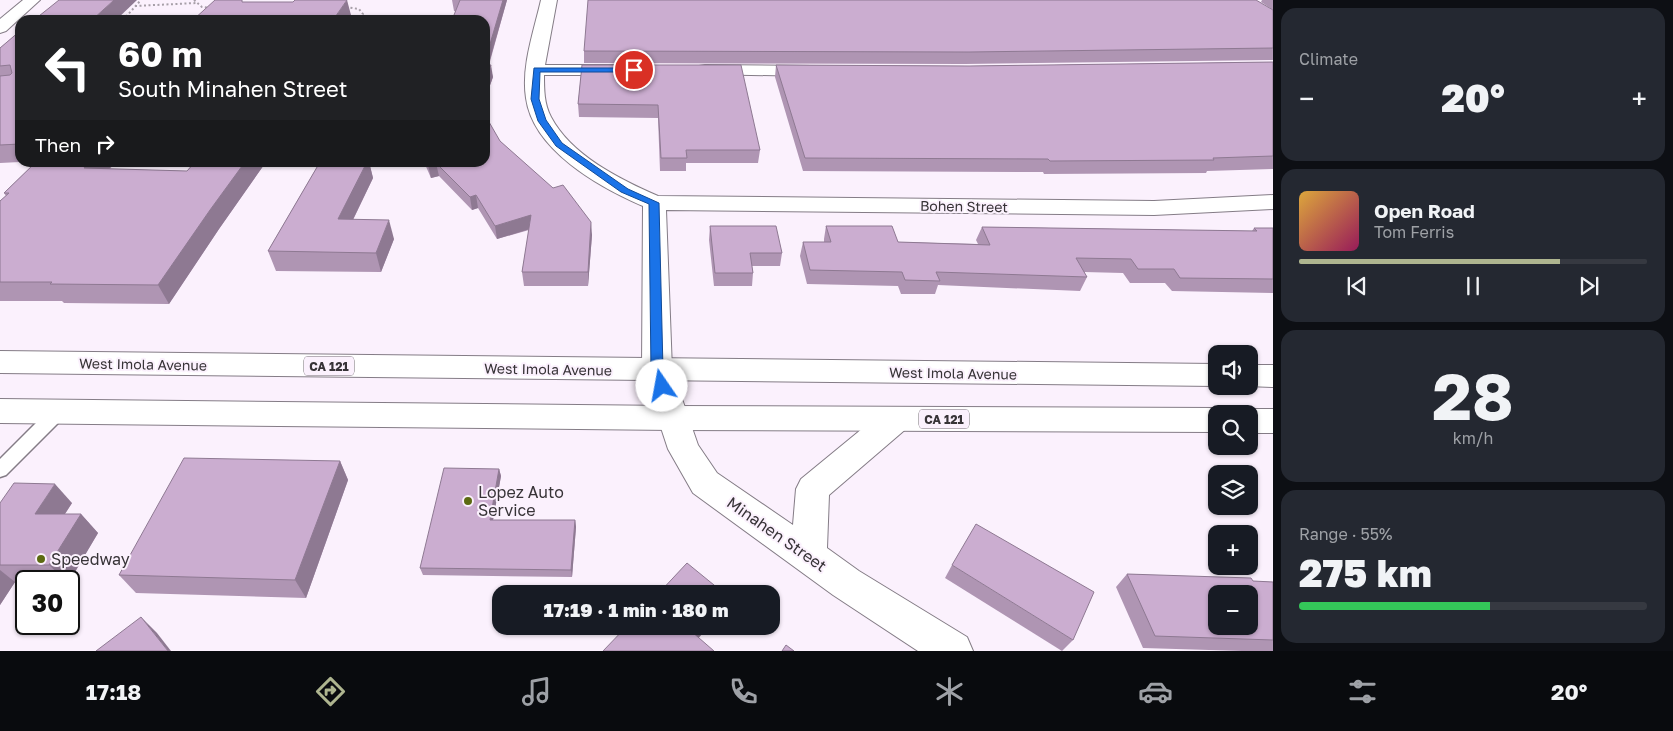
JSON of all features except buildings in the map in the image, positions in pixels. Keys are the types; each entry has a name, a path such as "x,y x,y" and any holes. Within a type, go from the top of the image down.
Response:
{"street":[{"path":"0,28 32,0"},
{"path":"549,0 536,70 535,99 542,121 559,144 624,190 654,203"},
{"path":"536,70 636,70"},
{"path":"686,70 826,71"},
{"name":"Bohen Street","path":"654,203 1154,208 1273,202"},
{"name":"Minahen Street","path":"654,203 657,370 684,449 705,483 846,584 953,651"},
{"name":"West Imola Avenue","path":"0,362 1208,375"},
{"path":"1258,376 1273,376"},
{"name":"CA 121","path":"0,411 672,418 1208,420"},
{"path":"808,557 813,489 896,419"},
{"path":"1258,421 1273,421"}],"lane":[{"path":"0,470 59,411"}],"path":[{"path":"127,15 141,0"},
{"path":"135,6 196,3 216,9"},
{"path":"339,7 359,10 362,15"},
{"path":"208,12 211,8"}],"place":[{"name":"Lopez Auto Service","path":"468,501"},
{"name":"Speedway","path":"41,559"}],"route":[{"path":"634,70 536,70 535,99 542,121 559,144 624,190 654,203 657,370 662,386"}]}
